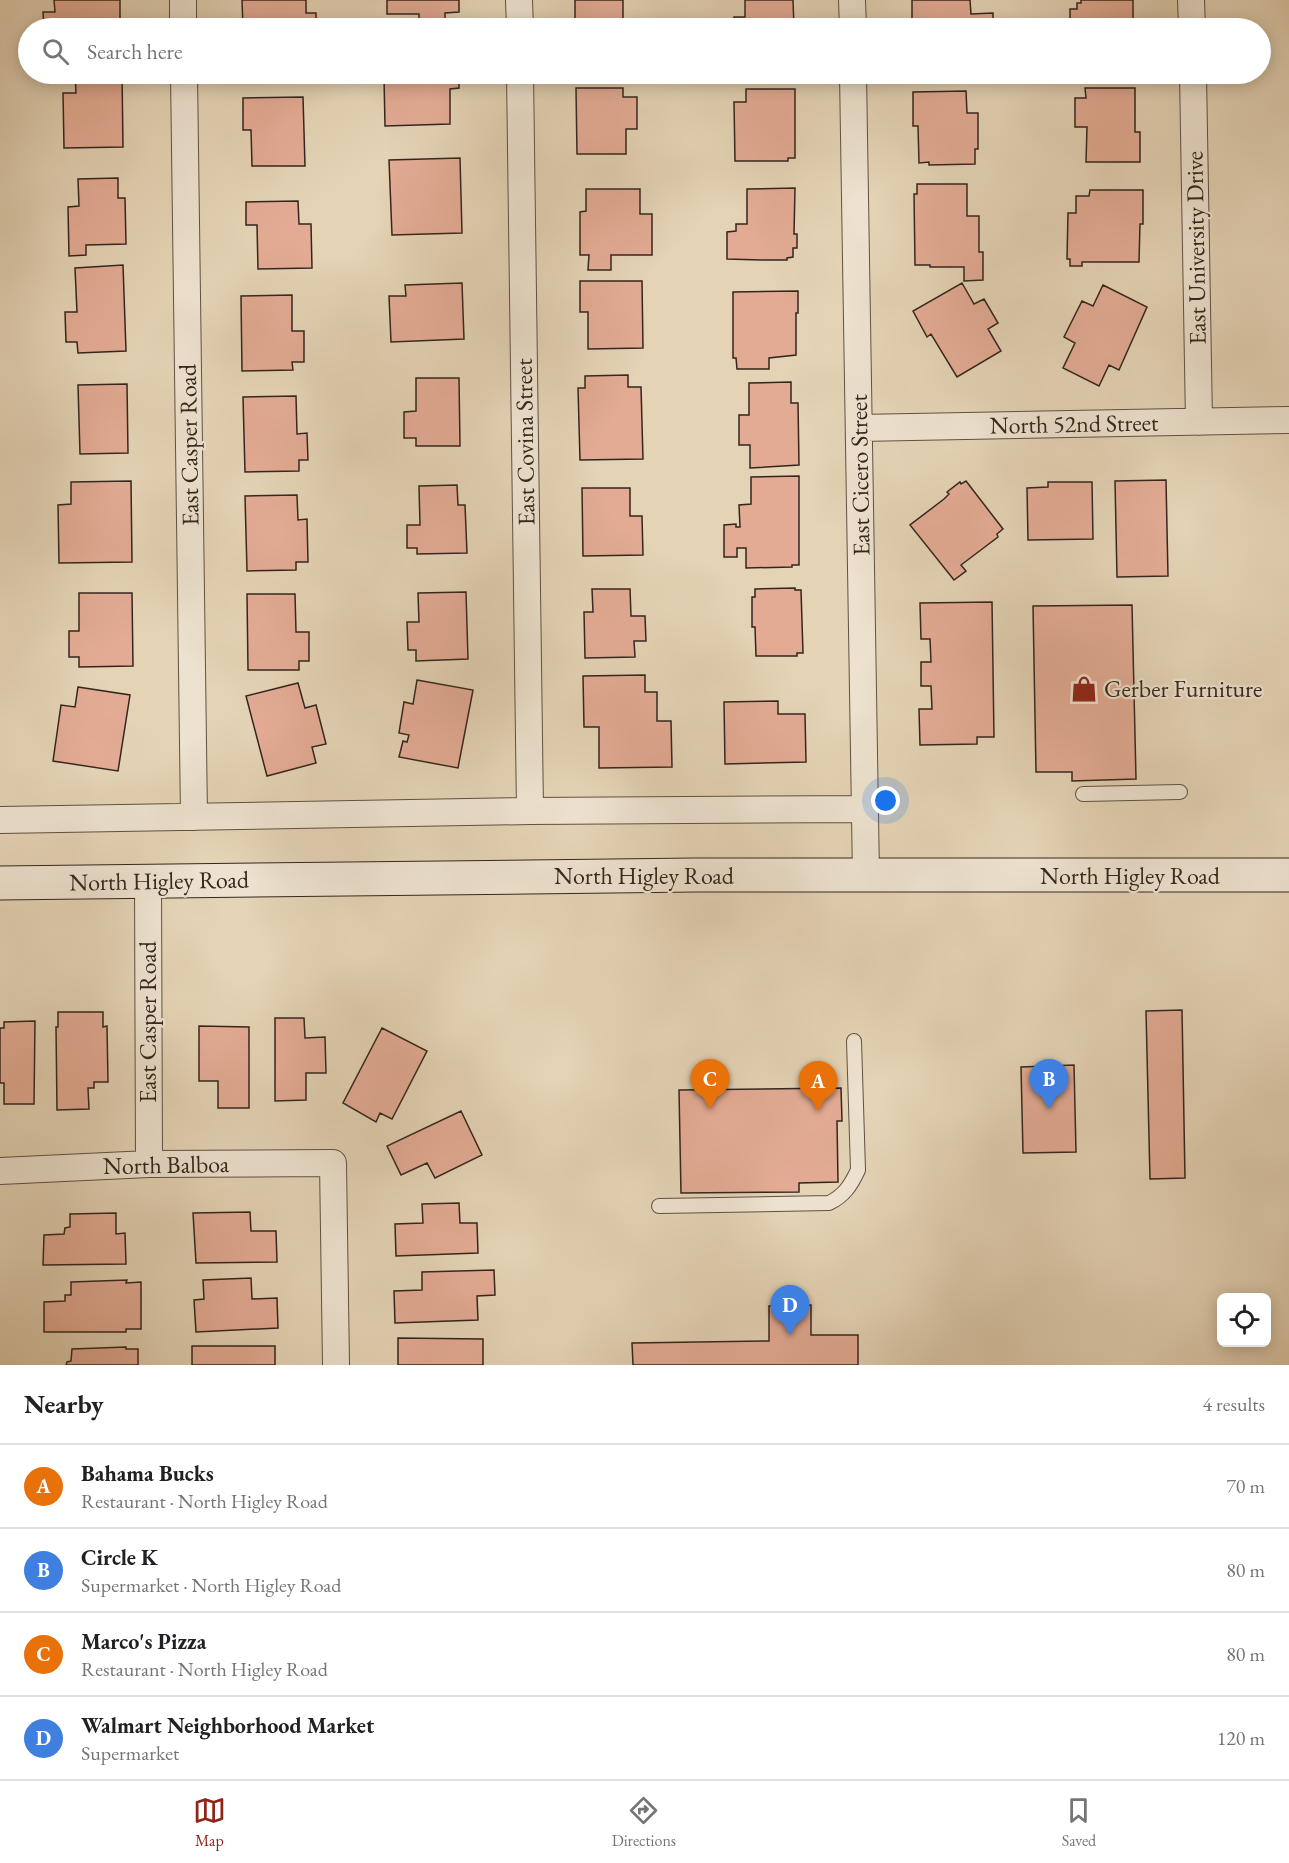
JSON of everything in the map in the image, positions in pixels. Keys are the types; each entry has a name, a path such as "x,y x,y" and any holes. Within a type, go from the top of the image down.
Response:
{"main road":[{"name":"North Higley Road","path":"0,883 673,875 1289,875"}],"street":[{"path":"183,0 183,18"},
{"path":"519,0 520,18"},
{"path":"852,0 853,18"},
{"path":"1191,0 1192,18"},
{"name":"East Casper Road","path":"184,84 194,817"},
{"name":"East Covina Street","path":"520,84 530,811"},
{"name":"East Cicero Street","path":"854,84 866,876"},
{"name":"East University Drive","path":"1193,84 1199,422"},
{"name":"North 52nd Street","path":"859,428 1289,420"},
{"path":"0,820 530,811 865,809"},
{"name":"East Casper Road","path":"148,881 148,1164"},
{"name":"North Balboa","path":"0,1171 148,1164 333,1163 336,1365"}],"lane":[{"path":"1083,794 1180,792"},
{"path":"659,1206 829,1203 838,1198 850,1186 858,1170 854,1041"}],"building":[{"path":"54,0 120,0 120,18 43,18 43,12 55,12"},
{"path":"242,0 306,0 306,13 316,13 316,18 243,18"},
{"path":"387,0 459,0 459,12 445,13 445,18 419,18 419,14 387,14"},
{"path":"575,0 623,0 623,18 575,18"},
{"path":"745,0 793,0 794,18 734,18 745,17"},
{"path":"912,0 970,0 971,14 993,13 993,18 912,18"},
{"path":"1081,0 1133,0 1133,18 1070,18 1070,9 1077,9 1077,3 1081,3"},
{"path":"76,84 122,84 123,147 64,148 63,93 76,93"},
{"path":"384,84 459,84 459,88 450,89 450,124 385,126"},
{"path":"576,88 623,88 623,97 637,97 637,129 626,129 626,154 577,154"},
{"path":"1085,88 1135,88 1135,132 1140,132 1140,162 1086,162 1087,127 1075,127 1075,98 1086,98"},
{"path":"746,89 795,89 795,158 788,158 788,161 735,161 734,102 746,102"},
{"path":"966,91 967,113 978,113 978,149 975,149 975,164 929,165 929,162 919,163 918,126 913,126 913,92"},
{"path":"303,97 305,166 252,166 251,130 243,130 243,98"},
{"path":"460,158 462,233 392,235 389,160"},
{"path":"118,178 118,198 125,198 126,244 86,245 86,255 69,256 68,207 79,206 78,179"},
{"path":"917,184 967,184 967,216 979,216 979,252 983,252 983,280 964,281 964,267 915,265 914,194 917,194"},
{"path":"795,188 794,234 797,234 797,248 793,248 793,257 787,260 727,259 727,232 736,231 736,224 747,224 747,189"},
{"path":"586,189 640,189 640,214 652,214 652,255 611,255 611,270 588,270 589,255 580,255 580,212 586,211"},
{"path":"1090,190 1143,190 1143,224 1140,224 1139,262 1082,262 1082,266 1070,266 1070,259 1067,259 1068,213 1076,213 1076,196 1089,196"},
{"path":"298,201 299,224 311,224 312,268 258,269 257,225 246,225 246,202"},
{"path":"123,265 126,351 78,353 77,342 66,342 65,312 77,312 75,268"},
{"path":"580,281 642,281 643,348 588,349 588,312 580,312"},
{"path":"462,283 464,339 391,342 389,296 406,296 405,285"},
{"path":"962,283 974,304 984,299 998,323 988,329 1001,351 957,377 931,334 927,337 913,311"},
{"path":"1103,285 1147,307 1119,370 1109,365 1099,386 1063,368 1075,343 1064,337 1082,301 1093,306"},
{"path":"798,291 796,355 769,358 769,369 737,369 736,358 733,358 733,292"},
{"path":"292,295 292,331 304,331 304,362 292,362 293,370 242,371 241,296"},
{"path":"628,375 628,387 641,387 643,459 580,460 578,388 585,388 585,376"},
{"path":"416,378 459,378 460,446 416,446 416,438 404,438 404,412 416,411"},
{"path":"791,382 791,403 798,403 799,465 750,468 750,445 739,445 739,415 749,415 749,383"},
{"path":"127,384 128,453 80,454 78,385"},
{"path":"296,396 297,434 307,433 308,460 299,460 299,471 245,472 243,397"},
{"path":"799,476 799,565 746,568 746,548 737,548 737,557 724,557 724,525 736,524 736,527 740,527 739,505 751,504 751,477"},
{"path":"1166,480 1168,576 1117,577 1115,481"},
{"path":"131,481 132,562 59,563 58,505 71,504 71,482"},
{"path":"966,481 1003,529 997,534 998,537 961,565 966,571 954,580 910,525 944,499 949,494 947,492 960,482 961,484"},
{"path":"1048,482 1092,482 1093,539 1028,540 1027,488 1048,487"},
{"path":"457,485 458,505 465,505 467,553 417,554 417,548 407,548 407,525 420,525 419,486"},
{"path":"582,488 630,488 630,516 642,516 643,555 583,556"},
{"path":"297,495 298,520 307,519 308,562 296,562 296,570 247,571 245,496"},
{"path":"795,588 795,590 801,590 803,653 797,653 797,656 756,656 755,627 752,627 752,597 755,597 755,589"},
{"path":"592,589 630,589 631,616 645,616 646,641 634,641 635,657 585,658 584,612 593,612"},
{"path":"466,592 468,659 416,661 416,650 408,650 407,622 419,622 418,593"},
{"path":"79,593 132,593 133,666 79,667 79,657 69,657 69,631 79,631"},
{"path":"247,594 295,594 296,632 309,632 309,661 299,661 299,670 248,670"},
{"path":"992,602 994,737 977,737 977,744 920,745 919,709 932,709 931,686 921,686 921,662 931,662 930,639 921,639 920,603"},
{"name":"Gerber Furniture","path":"1132,605 1136,779 1072,781 1072,772 1036,772 1033,606"},
{"path":"645,675 645,692 657,692 657,721 671,721 672,767 599,768 599,727 584,727 583,676"},
{"path":"417,680 473,690 458,768 399,757 403,741 407,742 409,735 399,733 404,702 413,704"},
{"path":"298,683 305,708 316,705 326,744 312,747 316,763 267,776 246,696"},
{"path":"78,687 130,695 118,771 53,761 61,705 75,707"},
{"path":"778,701 778,714 805,714 806,762 725,764 724,702"},
{"path":"1182,1010 1185,1178 1150,1179 1146,1011"},
{"path":"58,1012 103,1012 103,1027 107,1026 108,1082 94,1082 94,1088 88,1088 89,1109 57,1110 56,1027 58,1027"},
{"path":"275,1018 304,1018 305,1038 325,1037 326,1073 306,1073 306,1100 275,1101"},
{"path":"35,1021 34,1104 4,1104 4,1083 0,1083 0,1028 4,1028 4,1022"},
{"path":"199,1026 249,1027 249,1108 218,1108 218,1081 199,1081"},
{"path":"382,1028 427,1051 392,1119 380,1113 376,1122 343,1103"},
{"path":"1074,1065 1076,1152 1023,1153 1021,1067"},
{"path":"841,1088 842,1121 837,1121 838,1182 799,1183 799,1192 681,1193 679,1090"},
{"path":"461,1111 482,1155 435,1178 427,1163 401,1175 387,1146"},
{"path":"459,1203 460,1223 477,1223 478,1253 396,1256 395,1224 423,1223 422,1204"},
{"path":"250,1212 251,1231 276,1231 277,1262 196,1263 193,1213"},
{"path":"116,1213 116,1234 125,1233 126,1264 43,1265 44,1235 64,1234 65,1228 70,1227 70,1214"},
{"path":"494,1270 495,1295 477,1296 478,1320 395,1323 394,1291 422,1290 422,1272"},
{"path":"251,1278 252,1299 277,1298 278,1328 196,1332 194,1300 204,1299 203,1280"},
{"path":"127,1280 126,1283 141,1282 141,1329 126,1329 126,1332 44,1332 44,1302 65,1301 65,1295 71,1295 71,1282"},
{"path":"811,1305 811,1335 858,1335 858,1365 633,1365 632,1343 769,1341 769,1306"},
{"path":"398,1338 483,1339 483,1365 398,1365"},
{"path":"192,1346 275,1346 275,1365 192,1365"},
{"path":"126,1347 126,1349 138,1349 138,1365 66,1365 71,1361 72,1349"}],"place":[{"name":"Gerber Furniture","path":"1084,689"},
{"name":"Marco's Pizza","path":"710,1109"},
{"name":"Circle K","path":"1049,1109"},
{"name":"Bahama Bucks","path":"818,1111"},
{"name":"Walmart Neighborhood Market","path":"790,1335"}]}
